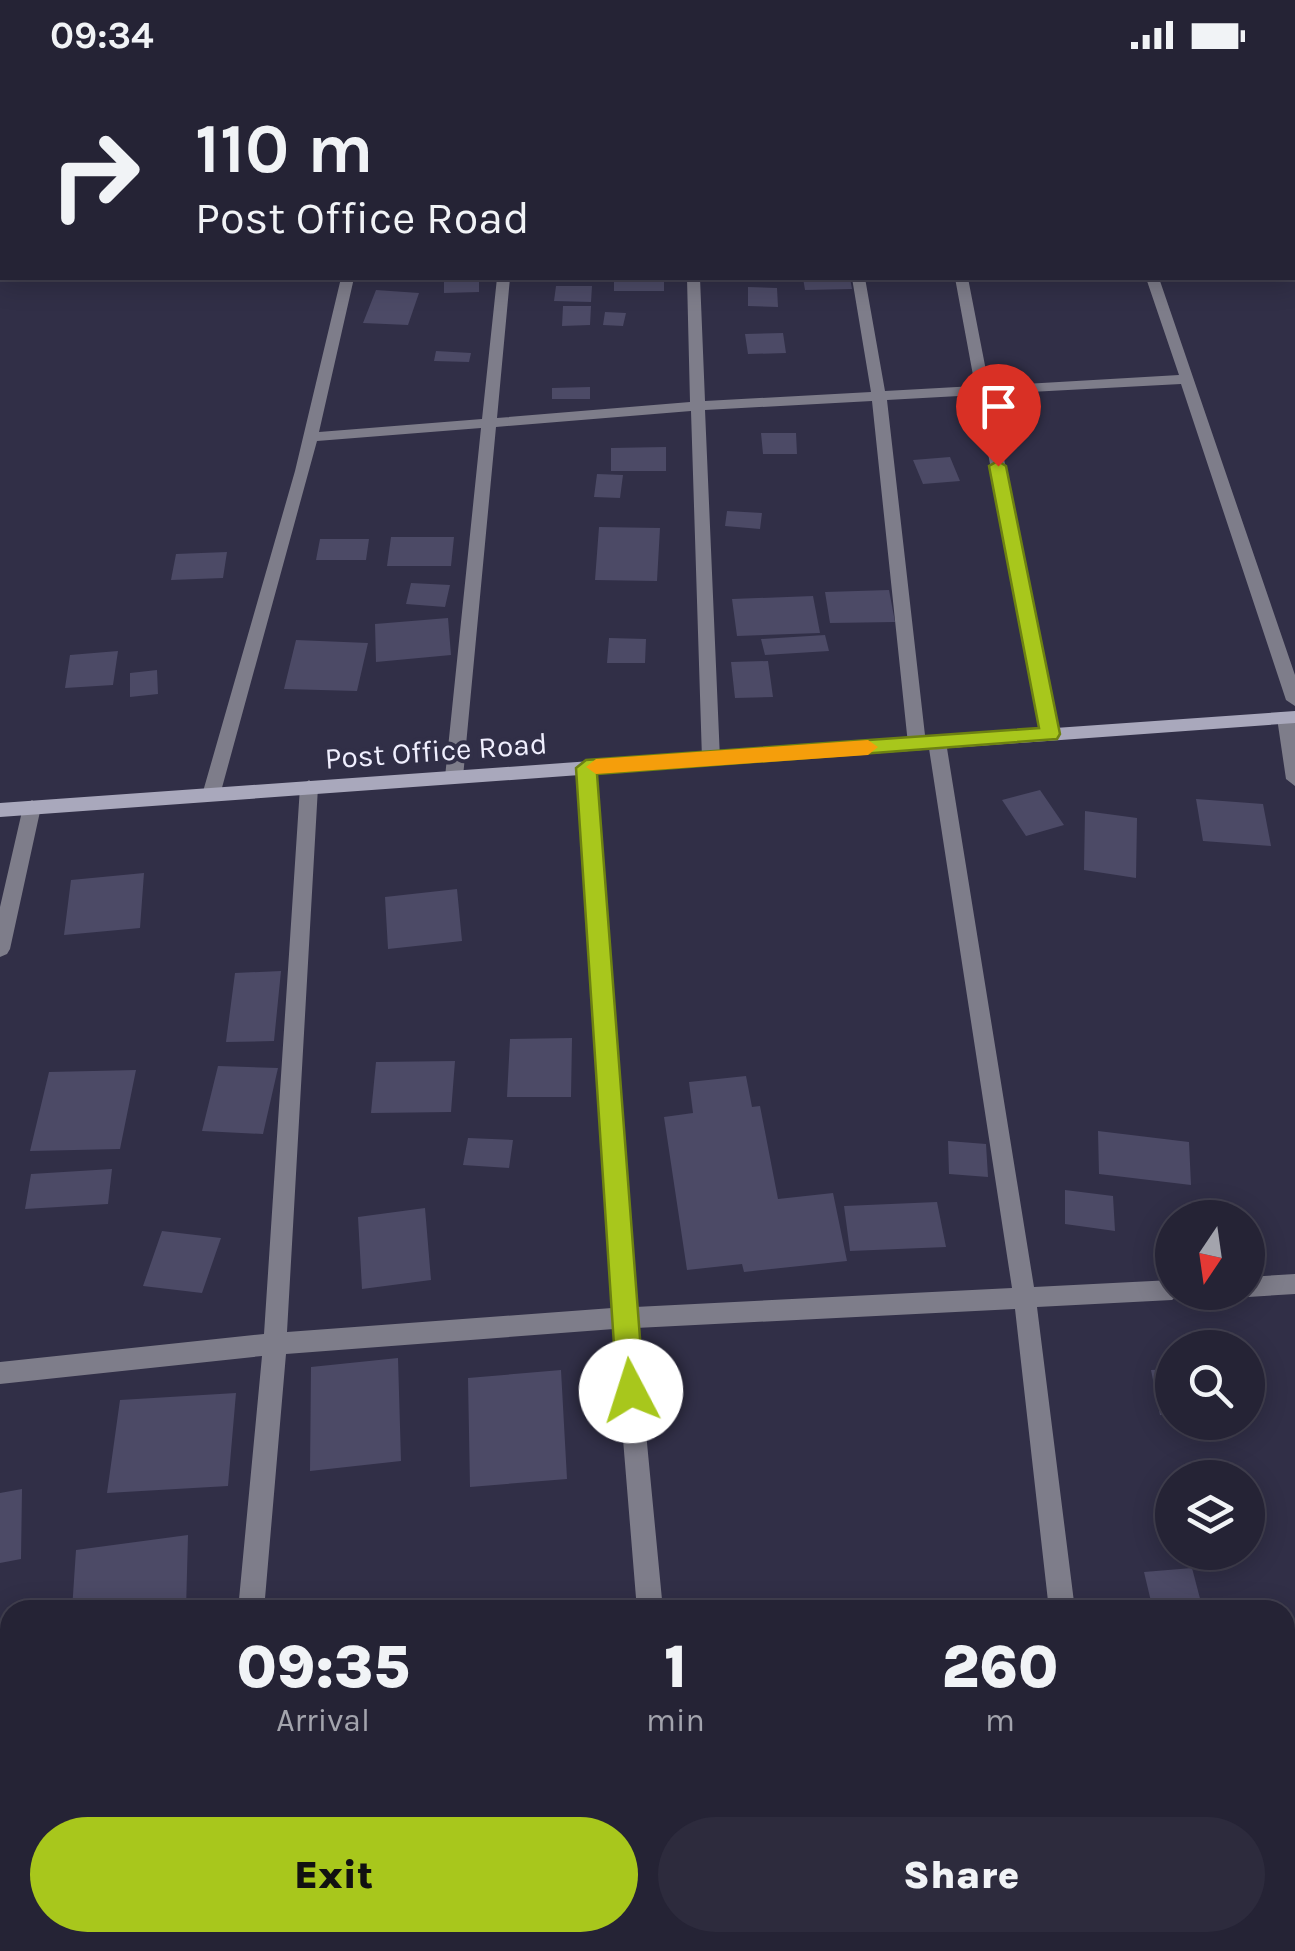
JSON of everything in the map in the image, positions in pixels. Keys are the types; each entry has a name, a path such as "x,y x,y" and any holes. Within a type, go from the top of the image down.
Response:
{"street":[{"path":"211,795 310,437 347,280"},
{"path":"454,777 503,280"},
{"path":"693,280 711,758"},
{"path":"858,280 879,396 927,743 1025,1298 1061,1600"},
{"path":"961,280 1050,734"},
{"path":"1154,280 1295,700"},
{"path":"310,437 698,406 1187,379"},
{"path":"1291,717 1295,779"},
{"name":"Post Office Road","path":"0,810 1291,717"},
{"path":"586,768 624,1318 649,1600"},
{"path":"252,1600 276,1344 309,787"},
{"path":"0,949 32,808"},
{"path":"1265,1286 1295,1284"},
{"path":"0,1374 276,1344 624,1318 1155,1291"}],"building":[{"path":"614,280 664,280 664,291 614,291"},
{"path":"803,280 850,280 852,289 805,290"},
{"path":"479,281 479,292 444,293 444,282"},
{"path":"556,286 592,286 591,302 554,301"},
{"path":"748,287 777,288 778,307 748,306"},
{"path":"376,290 419,293 408,325 363,323"},
{"path":"563,306 591,306 590,325 562,326"},
{"path":"605,312 626,313 623,326 603,325"},
{"path":"783,333 786,353 748,354 745,334"},
{"path":"436,351 471,353 469,362 434,361"},
{"path":"590,387 590,399 552,399 552,388"},
{"path":"761,433 796,433 797,454 763,454"},
{"path":"666,447 666,471 611,471 611,448"},
{"path":"950,457 960,481 923,484 913,460"},
{"path":"597,474 623,475 620,498 594,497"},
{"path":"727,511 762,513 760,529 725,526"},
{"path":"599,527 660,528 657,581 595,580"},
{"path":"391,537 454,537 451,566 387,566"},
{"path":"320,539 369,539 366,560 316,560"},
{"path":"227,552 223,578 171,580 176,554"},
{"path":"411,583 450,585 445,607 406,604"},
{"path":"889,590 895,622 830,623 825,592"},
{"path":"813,596 820,633 737,636 732,599"},
{"path":"448,618 451,655 376,662 375,624"},
{"path":"825,635 829,651 765,655 761,639"},
{"path":"609,638 646,639 645,663 607,663"},
{"path":"296,640 368,643 357,691 284,689"},
{"path":"118,651 113,685 65,688 70,655"},
{"path":"768,661 773,697 735,698 731,662"},
{"path":"157,670 158,694 130,697 130,673"},
{"path":"1040,790 1064,825 1026,836 1002,800"},
{"path":"1196,799 1263,804 1271,846 1203,841"},
{"path":"1085,811 1137,818 1136,878 1084,870"},
{"path":"144,873 140,928 64,935 71,880"},
{"path":"457,889 462,941 388,949 385,897"},
{"path":"281,971 274,1041 226,1042 235,973"},
{"path":"572,1038 571,1097 507,1097 510,1039"},
{"path":"455,1061 451,1112 371,1113 376,1062"},
{"path":"218,1066 278,1068 263,1134 202,1131"},
{"path":"136,1070 120,1149 30,1151 49,1072"},
{"path":"746,1076 752,1107 760,1106 778,1199 833,1193 847,1261 744,1272 742,1264 687,1270 664,1117 693,1113 689,1082"},
{"path":"1098,1131 1189,1142 1191,1185 1099,1174"},
{"path":"468,1138 513,1140 509,1168 463,1165"},
{"path":"948,1141 986,1144 988,1177 949,1174"},
{"path":"112,1169 108,1204 25,1209 31,1174"},
{"path":"1065,1190 1113,1196 1115,1231 1065,1224"},
{"path":"937,1202 946,1247 850,1251 844,1206"},
{"path":"425,1208 431,1280 362,1289 358,1217"},
{"path":"162,1231 221,1238 202,1293 143,1286"},
{"path":"398,1358 401,1461 310,1471 311,1367"},
{"path":"561,1370 567,1479 470,1487 468,1378"},
{"path":"236,1393 228,1486 107,1493 120,1400"},
{"path":"22,1489 21,1559 0,1563 0,1493"},
{"path":"188,1535 186,1600 73,1600 76,1550"},
{"path":"1193,1570 1200,1600 1151,1600 1144,1572"}],"slow traffic":[{"path":"596,767 868,747"}],"route":[{"path":"631,1391 586,768 1050,734 998,466"}]}
